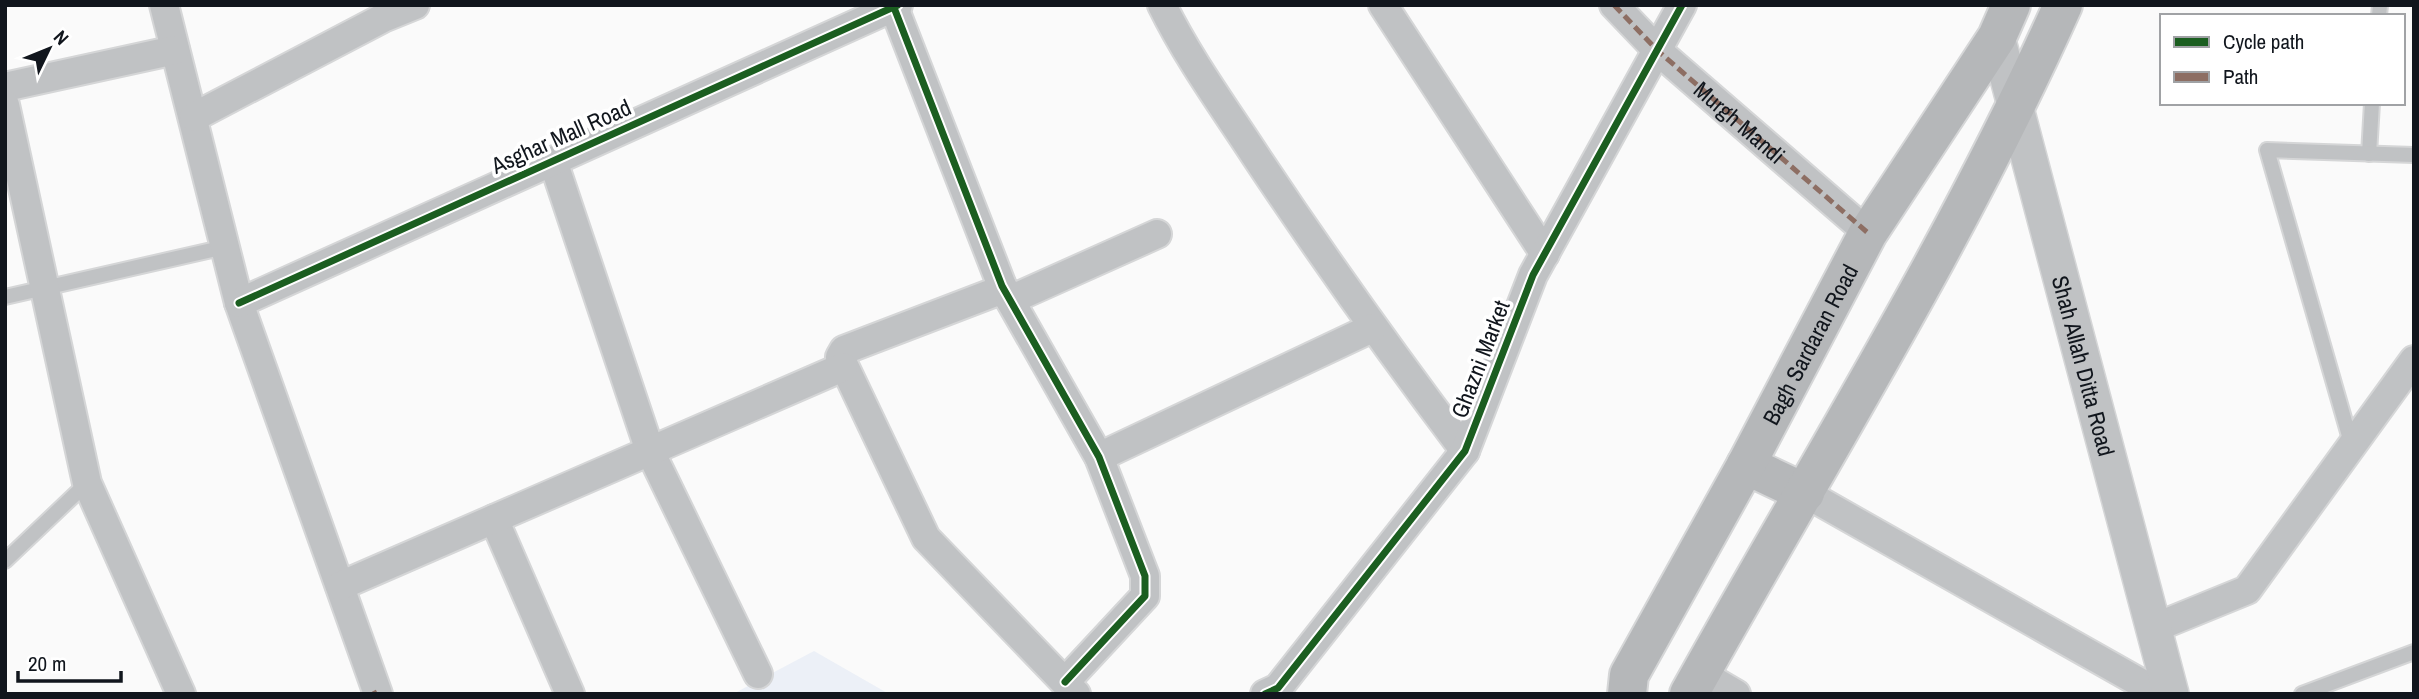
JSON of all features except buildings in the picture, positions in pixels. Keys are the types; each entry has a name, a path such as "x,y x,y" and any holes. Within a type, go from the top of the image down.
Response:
{"main road":[{"path":"1695,683 1805,493 2016,111 2063,5"},
{"name":"Bagh Sardaran Road","path":"1627,694 1629,675 1746,465 1868,233 2004,21"},
{"path":"1746,465 1805,493"}],"street":[{"path":"164,5 239,303 376,693"},
{"path":"194,117 382,12 415,5"},
{"path":"1163,5 1186,50 1372,328 1465,451"},
{"path":"1383,5 1545,254"},
{"name":"Murgh Mandi","path":"1614,5 1658,51 1868,233"},
{"name":"Ghazni Market","path":"1265,694 1278,688 1465,451 1533,275 1682,5"},
{"path":"895,6 1006,293 1099,457 1145,576 1144,596 1070,688 926,538 843,367 841,357 844,350 998,291 1006,293 1157,234"},
{"name":"Asghar Mall Road","path":"239,303 895,6"},
{"name":"Shah Allah Ditta Road","path":"2004,21 2016,111 2171,694"},
{"path":"5,87 175,50"},
{"path":"5,105 88,483 181,694"},
{"path":"553,161 650,451 758,674"},
{"path":"1099,457 1372,328"},
{"path":"2154,628 2248,590 2414,360"},
{"path":"340,586 843,367"},
{"path":"1805,493 2160,694"},
{"path":"494,519 570,694"},
{"path":"1695,683 1736,694"}],"lane":[{"path":"2369,154 2372,105"},
{"path":"2351,446 2267,149 2414,155"},
{"path":"5,297 225,247"},
{"path":"5,561 88,483"},
{"path":"2302,694 2414,652"}],"shaded area":[{"path":"814,651 889,694 733,694"}],"marked path":[{"path":"1614,5 1658,51 1868,233"},
{"path":"373,694 377,692"}],"cycle path":[{"path":"893,5 1002,286 1099,457 1145,576 1145,596 1065,682"},
{"path":"239,303 898,5"},
{"path":"1265,694 1278,688 1465,451 1533,275 1682,5"}]}
